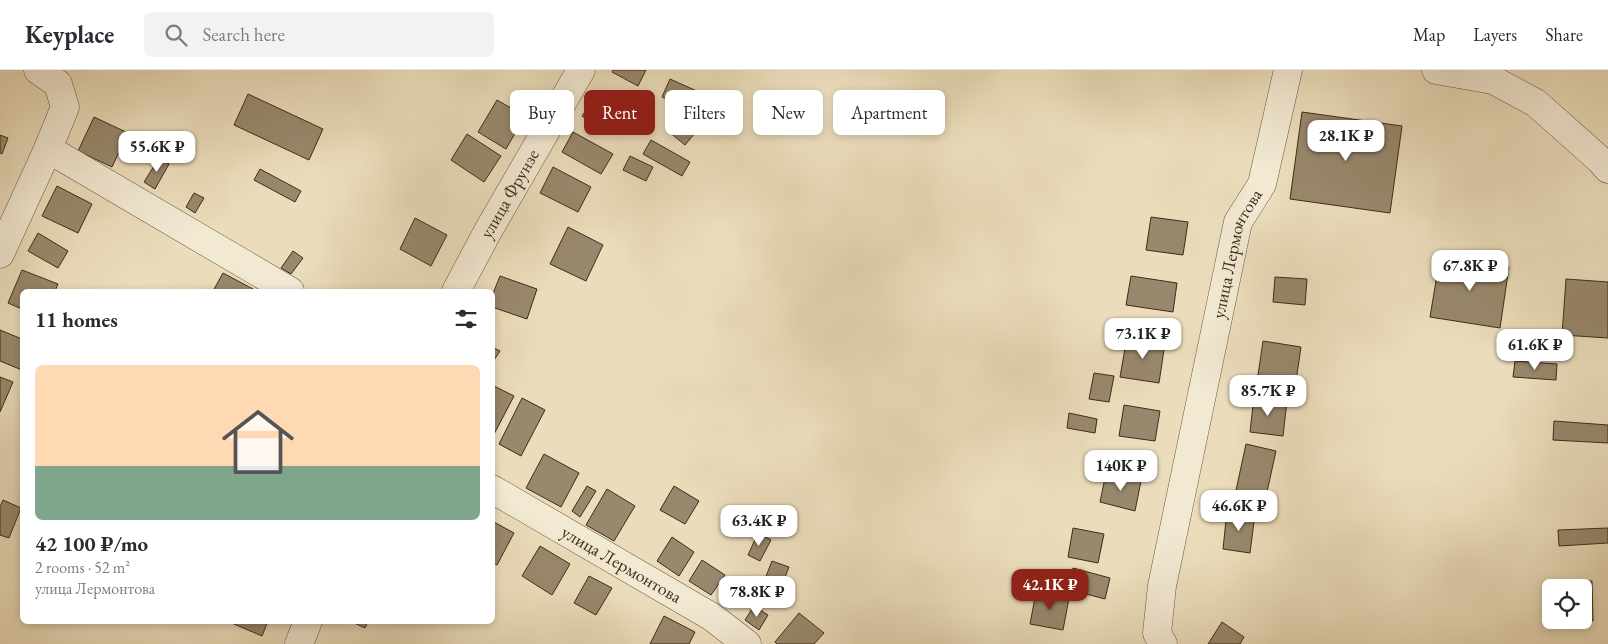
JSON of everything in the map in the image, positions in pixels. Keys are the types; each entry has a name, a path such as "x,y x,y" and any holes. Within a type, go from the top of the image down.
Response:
{"street":[{"path":"0,254 65,107 58,84 38,70"},
{"name":"улица Фрунзе","path":"457,289 488,231 581,70"},
{"name":"улица Лермонтова","path":"1163,644 1157,634 1162,586 1238,222 1262,184 1288,70"},
{"path":"1436,70 1493,80 1536,103 1608,169"},
{"path":"48,149 287,289"},
{"name":"улица Лермонтова","path":"495,491 712,617 747,644"},
{"path":"299,644 307,624"}],"building":[{"path":"613,70 646,70 638,86 612,72"},
{"path":"670,79 695,90 665,90"},
{"path":"248,94 323,129 309,160 234,125"},
{"path":"497,100 510,107 510,135 514,135 506,149 478,132"},
{"path":"1302,112 1402,126 1390,213 1290,199"},
{"path":"94,117 128,133 112,167 78,151"},
{"path":"574,133 613,154 601,174 562,152"},
{"path":"467,134 501,156 484,182 451,160"},
{"path":"0,135 8,138 2,154 0,153"},
{"path":"673,135 693,135 685,145"},
{"path":"651,140 690,162 682,176 643,154"},
{"path":"630,156 653,167 646,181 623,170"},
{"path":"159,158 169,164 155,189 144,182"},
{"path":"553,167 591,187 578,212 540,193"},
{"path":"260,169 301,191 295,202 254,180"},
{"path":"57,186 92,204 78,233 42,216"},
{"path":"194,193 204,198 195,213 186,207"},
{"path":"1151,217 1188,222 1183,255 1146,250"},
{"path":"415,218 447,235 431,266 400,249"},
{"path":"568,227 603,245 586,281 550,264"},
{"path":"38,233 68,251 58,268 28,251"},
{"path":"293,251 303,258 291,274 281,268"},
{"path":"1440,257 1509,267 1500,328 1430,317"},
{"path":"22,270 58,284 56,289 20,289 20,308 8,303"},
{"path":"223,273 253,289 214,289"},
{"path":"500,276 537,289 527,319 495,308 495,289"},
{"path":"1131,276 1177,283 1173,312 1126,305"},
{"path":"1275,277 1307,279 1305,305 1273,302"},
{"path":"1566,279 1608,282 1608,338 1562,335"},
{"path":"0,330 20,338 20,369 0,361"},
{"path":"1127,337 1165,343 1159,383 1120,377"},
{"path":"1263,341 1301,347 1296,381 1258,375"},
{"path":"495,348 500,351 495,358"},
{"path":"1515,361 1557,364 1556,380 1513,377"},
{"path":"1094,373 1114,376 1109,402 1089,399"},
{"path":"0,377 13,382 0,412"},
{"path":"495,386 514,396 495,432"},
{"path":"1254,397 1287,401 1283,436 1250,432"},
{"path":"522,398 545,410 521,456 499,444"},
{"path":"1124,405 1160,411 1155,441 1119,436"},
{"path":"1069,413 1097,419 1095,433 1067,428"},
{"path":"1554,421 1608,425 1608,443 1553,440"},
{"path":"1246,444 1276,451 1265,501 1235,495"},
{"path":"544,454 579,473 561,507 526,488"},
{"path":"1106,473 1141,481 1135,511 1100,502"},
{"path":"587,486 596,491 580,517 572,511"},
{"path":"674,486 699,501 685,524 660,510"},
{"path":"607,489 635,506 614,541 586,525"},
{"path":"3,500 20,508 9,538 0,535 0,507"},
{"path":"1227,511 1255,514 1250,553 1223,549"},
{"path":"495,523 514,533 497,565 495,564"},
{"path":"1073,528 1104,534 1098,563 1068,557"},
{"path":"1608,528 1608,543 1559,546 1558,530"},
{"path":"758,533 771,540 760,561 748,555"},
{"path":"672,537 694,552 679,576 657,561"},
{"path":"540,546 570,564 552,595 522,576"},
{"path":"702,560 725,575 711,595 689,581"},
{"path":"772,561 789,567 775,603 758,597"},
{"path":"1073,568 1110,578 1105,599 1067,589"},
{"path":"589,576 612,588 596,615 574,603"},
{"path":"1592,581 1593,621 1592,621"},
{"path":"1036,592 1069,598 1063,630 1030,624"},
{"path":"754,606 768,615 759,630 745,620"},
{"path":"799,613 824,633 814,644 777,644 775,642"},
{"path":"664,616 695,632 689,644 650,644"},
{"path":"1222,622 1244,637 1240,644 1208,644"},
{"path":"234,624 267,624 262,636"},
{"path":"356,624 367,624 365,628"}]}
